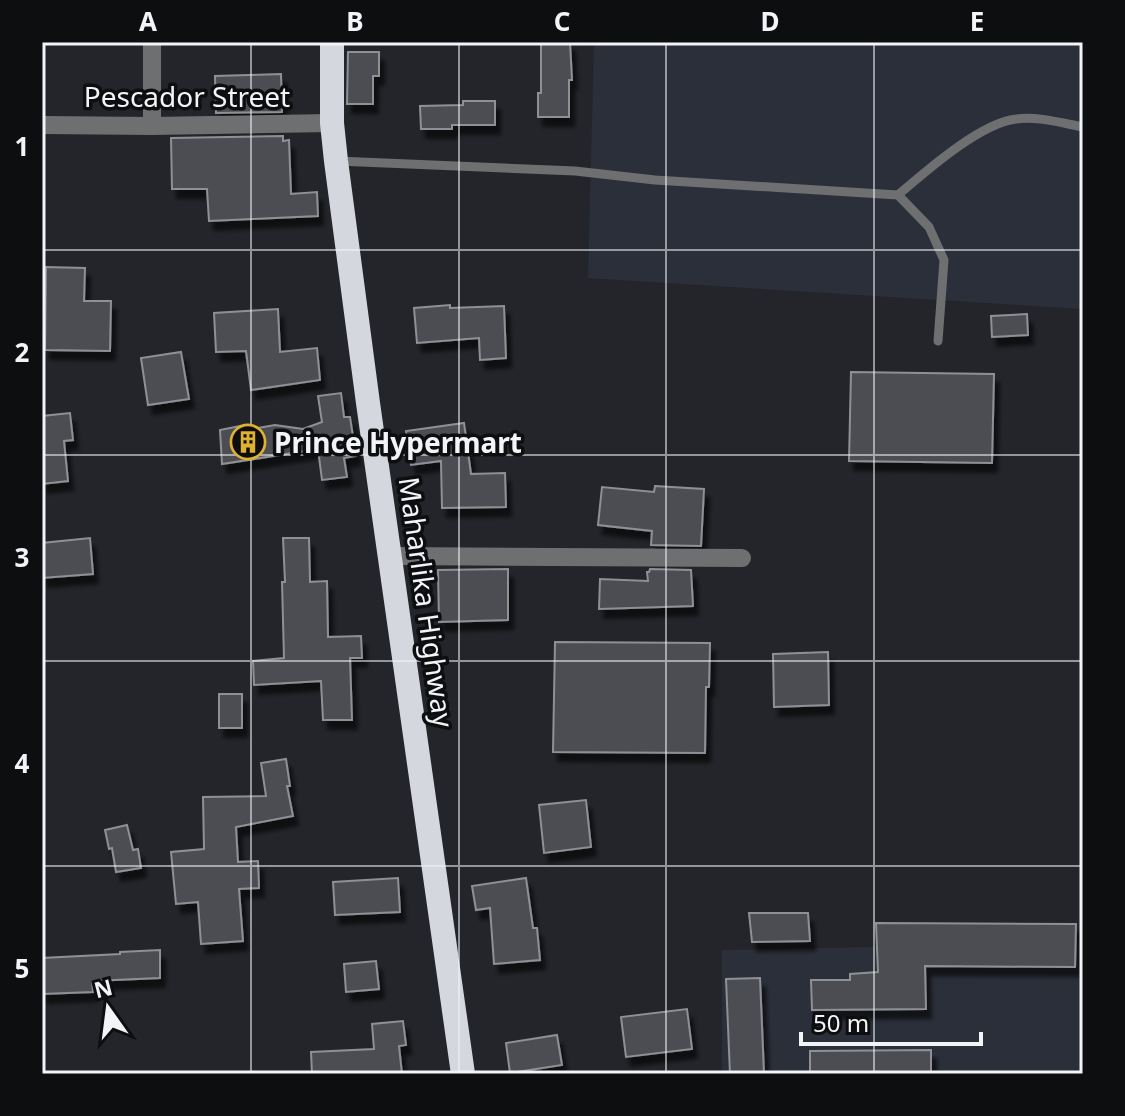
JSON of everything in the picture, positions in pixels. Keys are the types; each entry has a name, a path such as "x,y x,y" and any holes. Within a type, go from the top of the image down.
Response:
{"highway":[{"name":"Maharlika Highway","path":"332,42 332,123 336,161 463,1074"}],"street":[{"path":"152,42 152,126"},
{"name":"Pescador Street","path":"42,125 332,123"},
{"path":"390,556 742,558"}],"lane":[{"path":"898,195 935,163 989,126 1024,119 1083,127"},
{"path":"336,161 575,171 655,180 898,195 929,227 944,260 938,341"}],"shaded area":[{"path":"594,42 1083,42 1083,309 588,278"},
{"path":"1083,943 1083,1074 722,1074 722,950"}],"building":[{"path":"541,42 570,42 572,80 569,80 569,117 538,117"},
{"path":"348,52 379,52 379,76 373,76 373,104 347,104"},
{"path":"281,74 282,112 216,113 215,76"},
{"path":"463,101 495,101 495,125 421,129 420,106 463,105"},
{"path":"283,136 283,141 289,140 291,194 317,192 318,216 209,221 207,189 172,189 171,138"},
{"path":"46,267 85,268 84,301 111,301 110,351 45,350"},
{"path":"450,305 450,308 504,306 506,358 480,360 479,338 417,343 414,308"},
{"path":"278,309 280,352 317,348 320,380 251,390 246,351 216,352 214,313"},
{"path":"1027,314 1028,335 992,337 991,316"},
{"path":"181,352 189,399 148,405 141,358"},
{"path":"851,372 994,374 992,463 849,461"},
{"path":"341,393 344,417 350,417 356,456 344,458 347,477 322,480 318,449 222,464 220,430 240,426 240,431 275,425 303,429 322,422 318,396"},
{"path":"70,413 73,440 64,441 68,481 42,484 42,416"},
{"path":"464,423 471,474 505,473 506,507 442,508 441,461 411,465 406,431"},
{"path":"655,486 704,489 701,546 651,545 652,531 598,525 602,487 654,492"},
{"path":"90,538 93,574 42,578 42,543"},
{"path":"283,538 309,538 310,582 327,581 328,637 361,636 362,658 350,658 352,720 323,720 321,681 254,685 253,661 284,658"},
{"path":"508,569 508,620 439,622 438,570"},
{"path":"650,569 691,570 693,606 599,609 600,579 648,581 647,572"},
{"path":"555,642 710,643 705,753 553,752"},
{"path":"828,652 829,705 774,707 773,654"},
{"path":"219,694 242,694 242,728 219,728"},
{"path":"286,759 293,816 236,827 238,862 258,861 259,888 239,889 243,941 201,944 198,902 176,904 171,852 204,849 203,797 266,796 261,763"},
{"path":"586,800 591,847 544,853 539,805"},
{"path":"127,825 133,850 138,849 141,868 116,872 105,830"},
{"path":"398,878 400,912 335,915 333,882"},
{"path":"526,878 533,928 537,928 540,960 494,964 490,908 476,910 472,886"},
{"path":"749,913 808,913 810,941 752,942"},
{"path":"876,923 1076,924 1075,967 925,966 926,1009 812,1010 811,980 850,980 850,974 878,972"},
{"path":"160,950 160,978 92,981 93,992 42,994 42,958"},
{"path":"376,961 379,989 346,992 344,964"},
{"path":"760,978 764,1074 730,1074 726,979"},
{"path":"687,1009 692,1049 626,1057 621,1017"},
{"path":"403,1021 406,1045 399,1046 402,1074 312,1074 311,1052 374,1049 372,1024"},
{"path":"557,1035 562,1065 510,1073 506,1043"},
{"path":"931,1050 931,1074 810,1074 810,1051"}],"place":[{"name":"Prince Hypermart","path":"248,442"}]}
